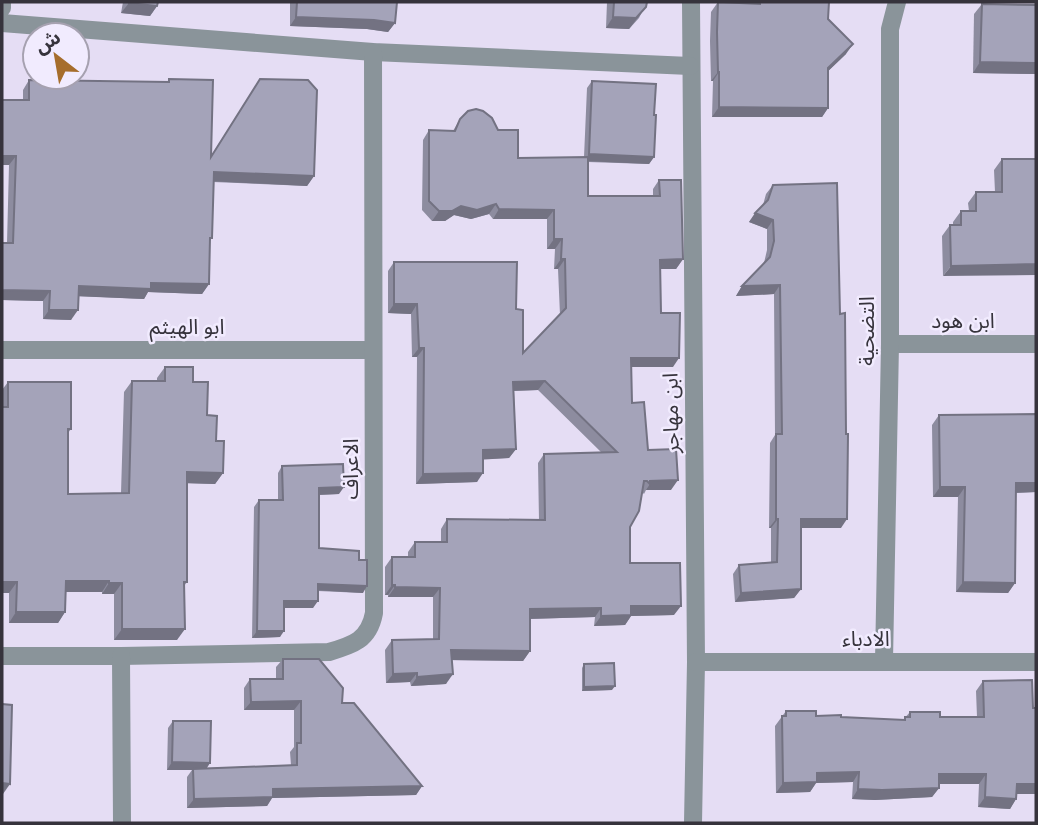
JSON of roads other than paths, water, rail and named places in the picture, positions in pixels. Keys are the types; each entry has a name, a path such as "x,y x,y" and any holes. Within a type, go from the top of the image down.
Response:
{"street":[{"path":"2,2 2,8"},
{"name":"ابن مهاجر","path":"691,2 696,662 693,823"},
{"name":"التضحية","path":"884,661 890,344 890,29 897,2"},
{"path":"2,23 373,52 690,66"},
{"name":"الاعراف","path":"2,656 329,652 358,642 372,624 373,52"},
{"name":"ابن هود","path":"890,344 1036,344"},
{"name":"ابو الهيثم","path":"2,350 373,350"},
{"path":"121,656 122,823"},
{"name":"الادباء","path":"696,662 1036,662"}]}
